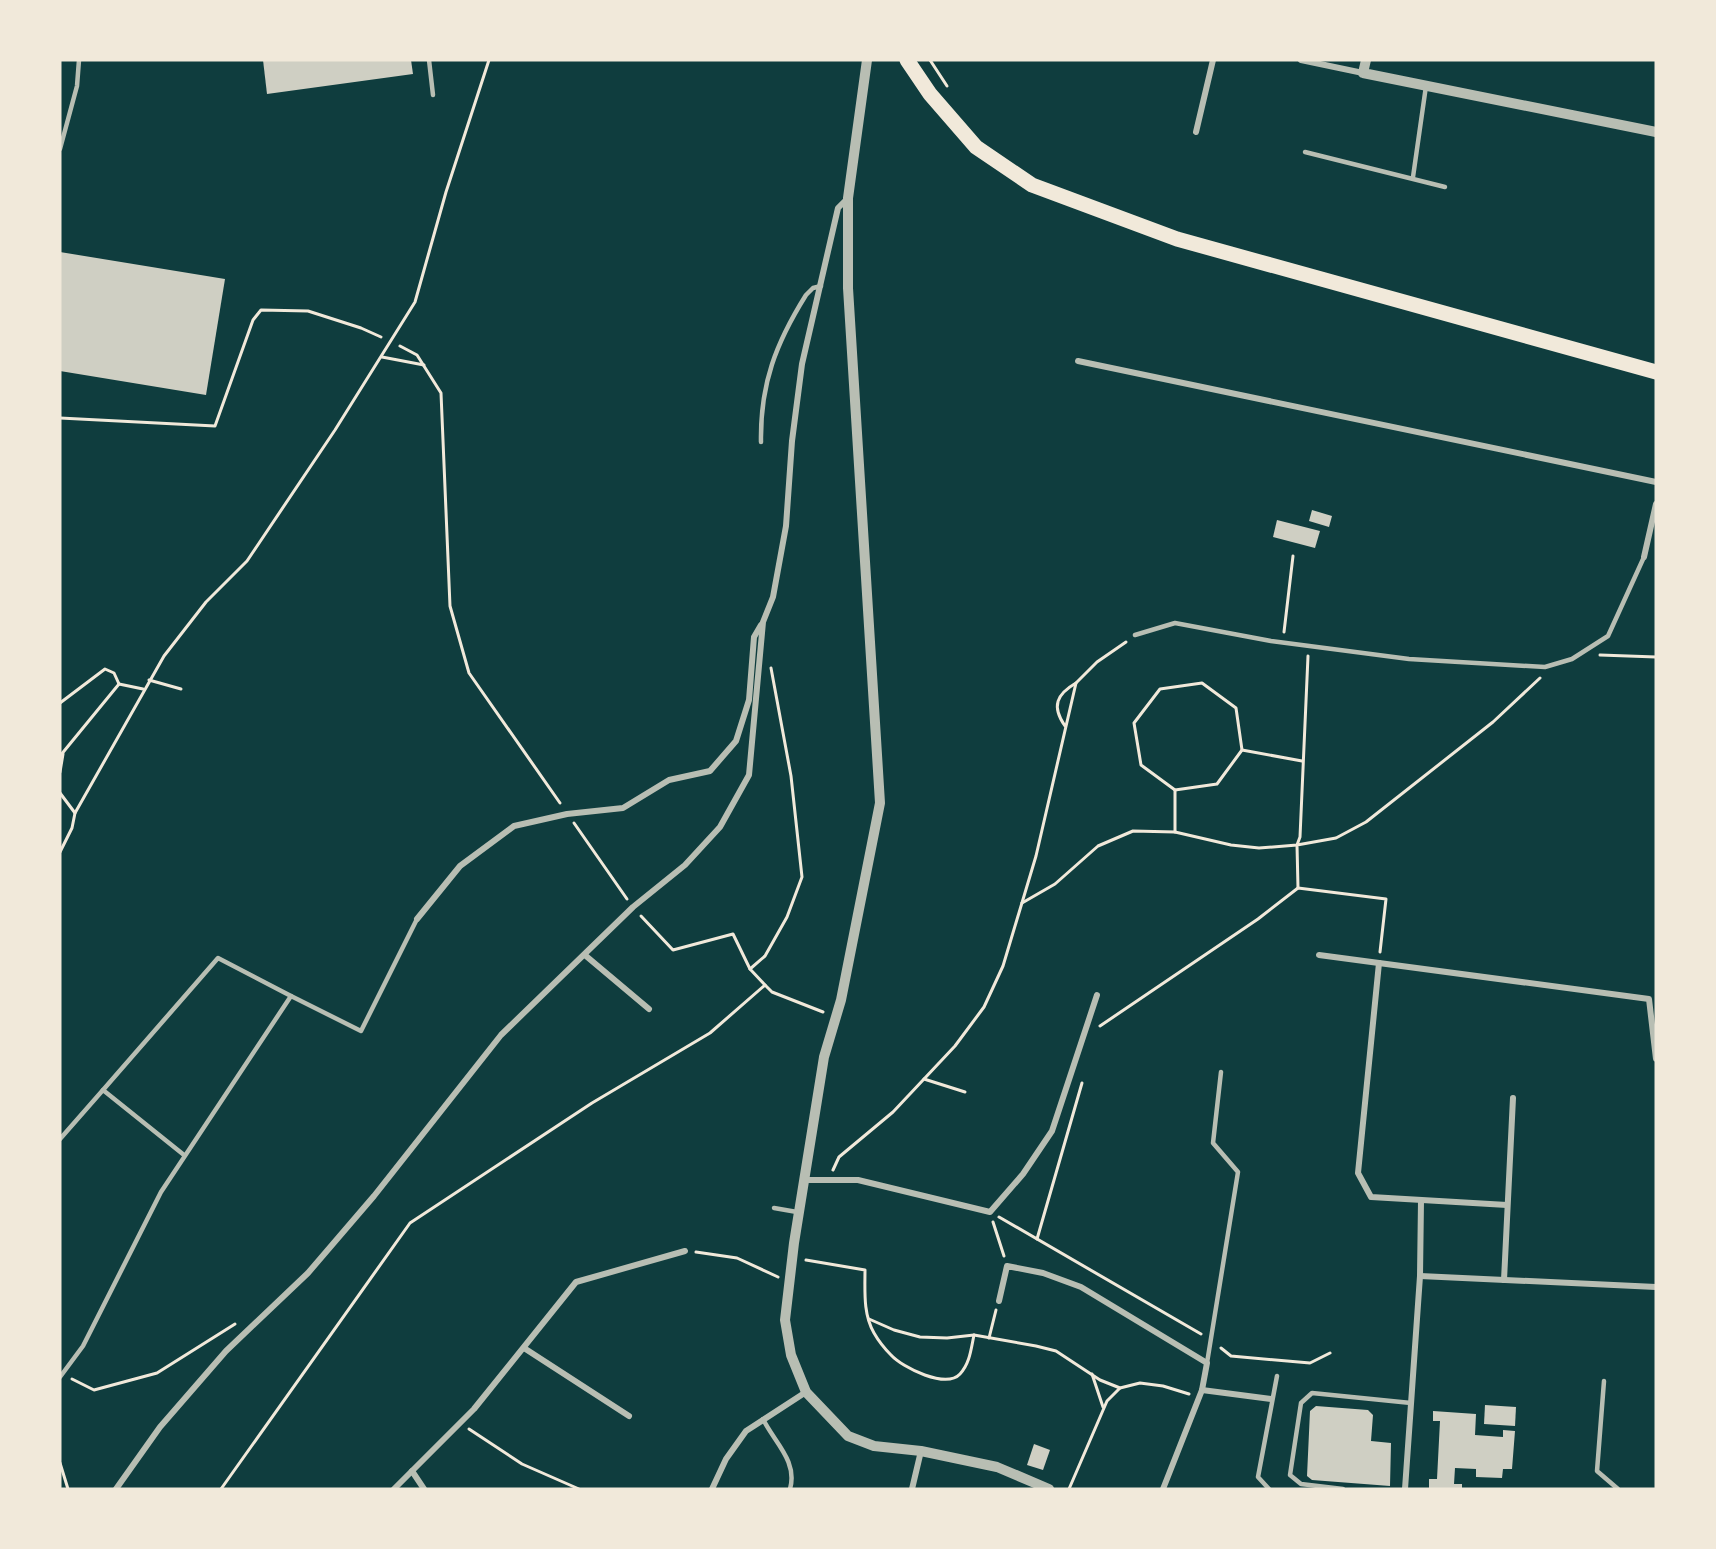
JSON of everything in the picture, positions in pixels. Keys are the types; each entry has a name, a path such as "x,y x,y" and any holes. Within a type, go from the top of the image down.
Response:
{"highway":[{"path":"907,60 930,94 976,147 1032,185 1177,239 1656,372"}],"street":[{"path":"867,60 848,198 851,351 880,803 840,1000 824,1057 792,1257 785,1320 791,1355 807,1392 848,1436 874,1446 921,1451 997,1467 1049,1489"},
{"path":"1196,132 1213,60"},
{"path":"1301,60 1656,132"},
{"path":"1363,73 1365,60"},
{"path":"417,919 460,866 514,826 567,814 623,808 669,780 710,771 736,741 749,700 754,638 773,597 786,526 792,441 802,364 838,208 848,198"},
{"path":"1078,361 1656,482"},
{"path":"1644,557 1656,504"},
{"path":"116,1489 160,1427 226,1352 308,1273 374,1196 501,1035 586,956 633,907 685,865 720,827 749,775 763,622"},
{"path":"1319,955 1649,999 1656,1059"},
{"path":"586,956 649,1009"},
{"path":"1379,963 1358,1173 1371,1197 1508,1205"},
{"path":"806,1180 858,1180 990,1212 1023,1174 1052,1131 1097,995"},
{"path":"1504,1280 1513,1098"},
{"path":"1406,1489 1420,1276 1421,1201"},
{"path":"394,1489 460,1423 576,1282 686,1251"},
{"path":"999,1301 1007,1266 1043,1273 1081,1287 1207,1363 1202,1390 1163,1489"},
{"path":"1420,1276 1656,1287"},
{"path":"524,1348 629,1416"},
{"path":"1202,1390 1271,1399"},
{"path":"712,1489 726,1459 746,1431 807,1392"},
{"path":"912,1489 921,1451"},
{"path":"412,1471 424,1489"}],"lane":[{"path":"60,149 77,86 80,60"},
{"path":"429,60 433,94"},
{"path":"1413,177 1426,86"},
{"path":"1305,152 1413,177 1445,187"},
{"path":"761,442 764,392 776,349 806,295 813,288 821,286"},
{"path":"1136,635 1175,624 1283,642 1409,659 1545,667 1580,654 1608,636 1644,557"},
{"path":"60,1138 218,958 362,1031 417,919"},
{"path":"60,1377 83,1346 162,1192 184,1155 291,996"},
{"path":"1207,1363 1238,1172 1213,1143 1221,1071"},
{"path":"103,1090 184,1155"},
{"path":"774,1208 800,1212"},
{"path":"1269,1489 1258,1477 1277,1376"},
{"path":"1604,1381 1598,1471 1618,1489"},
{"path":"1343,1489 1301,1484 1290,1475 1300,1403 1312,1393 1411,1403"},
{"path":"763,1418 790,1461 792,1480 790,1489"}],"path":[{"path":"60,852 75,813 105,765 143,689 164,656 206,602 248,561 382,357 415,302 489,60"},
{"path":"930,60 950,92"},
{"path":"60,418 215,426 253,320 261,310 308,311 381,337"},
{"path":"399,346 417,355 441,393 450,606 469,673 567,814"},
{"path":"382,357 423,365"},
{"path":"1283,642 1293,556"},
{"path":"1065,726 1059,717 1056,703 1061,691 1076,683 1097,662 1136,635"},
{"path":"1298,888 1308,645"},
{"path":"1580,654 1656,657"},
{"path":"1022,903 1055,884 1098,846 1133,831 1175,832 1231,845 1259,848 1298,845 1336,838 1366,822 1493,722 1554,665"},
{"path":"771,666 791,776 802,877 787,917 765,956 750,969 772,992 827,1014 840,1000"},
{"path":"60,703 105,669 114,673 119,684"},
{"path":"149,680 181,689"},
{"path":"828,1180 839,1156 893,1112 955,1046 984,1007 1003,966 1036,856 1076,683"},
{"path":"1202,683 1236,708 1242,750 1217,784 1175,790 1141,765 1134,723 1160,689 1202,683"},
{"path":"119,684 143,689"},
{"path":"60,756 119,684"},
{"path":"1242,750 1303,761"},
{"path":"60,772 63,752"},
{"path":"1175,790 1175,832"},
{"path":"60,793 75,813"},
{"path":"1098,1026 1258,919 1298,888 1386,899 1379,963"},
{"path":"221,1489 410,1223 591,1103 710,1033 765,985"},
{"path":"924,1079 965,1092"},
{"path":"1037,1239 1082,1082"},
{"path":"990,1212 1211,1339 1231,1356 1310,1363 1330,1353"},
{"path":"990,1212 1007,1266"},
{"path":"686,1251 737,1258 790,1282"},
{"path":"792,1257 865,1270 865,1306 874,1332 891,1356 910,1369 945,1381 960,1376 969,1359 974,1335"},
{"path":"989,1338 999,1301"},
{"path":"869,1319 894,1330 920,1337 947,1338 974,1335 1056,1351 1120,1388"},
{"path":"80,1384 93,1390 157,1373 237,1323"},
{"path":"1092,1373 1103,1409"},
{"path":"1069,1489 1107,1401 1120,1388 1140,1383 1163,1386 1189,1394 1202,1390"},
{"path":"460,1423 522,1464 579,1489"},
{"path":"60,1463 68,1489"}],"building":[{"path":"263,60 411,60 413,74 267,94"},
{"path":"60,252 225,279 206,395 60,371"},
{"path":"1312,510 1332,516 1329,527 1309,521"},
{"path":"1277,520 1320,531 1315,548 1273,537"},
{"path":"1485,1405 1516,1407 1515,1426 1484,1424"},
{"path":"1316,1406 1368,1410 1373,1415 1371,1441 1391,1443 1390,1486 1312,1480 1307,1476 1310,1411"},
{"path":"1433,1411 1476,1414 1475,1435 1503,1437 1503,1430 1515,1431 1512,1469 1503,1469 1502,1478 1476,1477 1476,1469 1455,1468 1454,1484 1462,1484 1462,1489 1429,1489 1429,1479 1437,1479 1440,1421 1433,1421"},
{"path":"1034,1444 1050,1450 1043,1470 1027,1465"}]}
